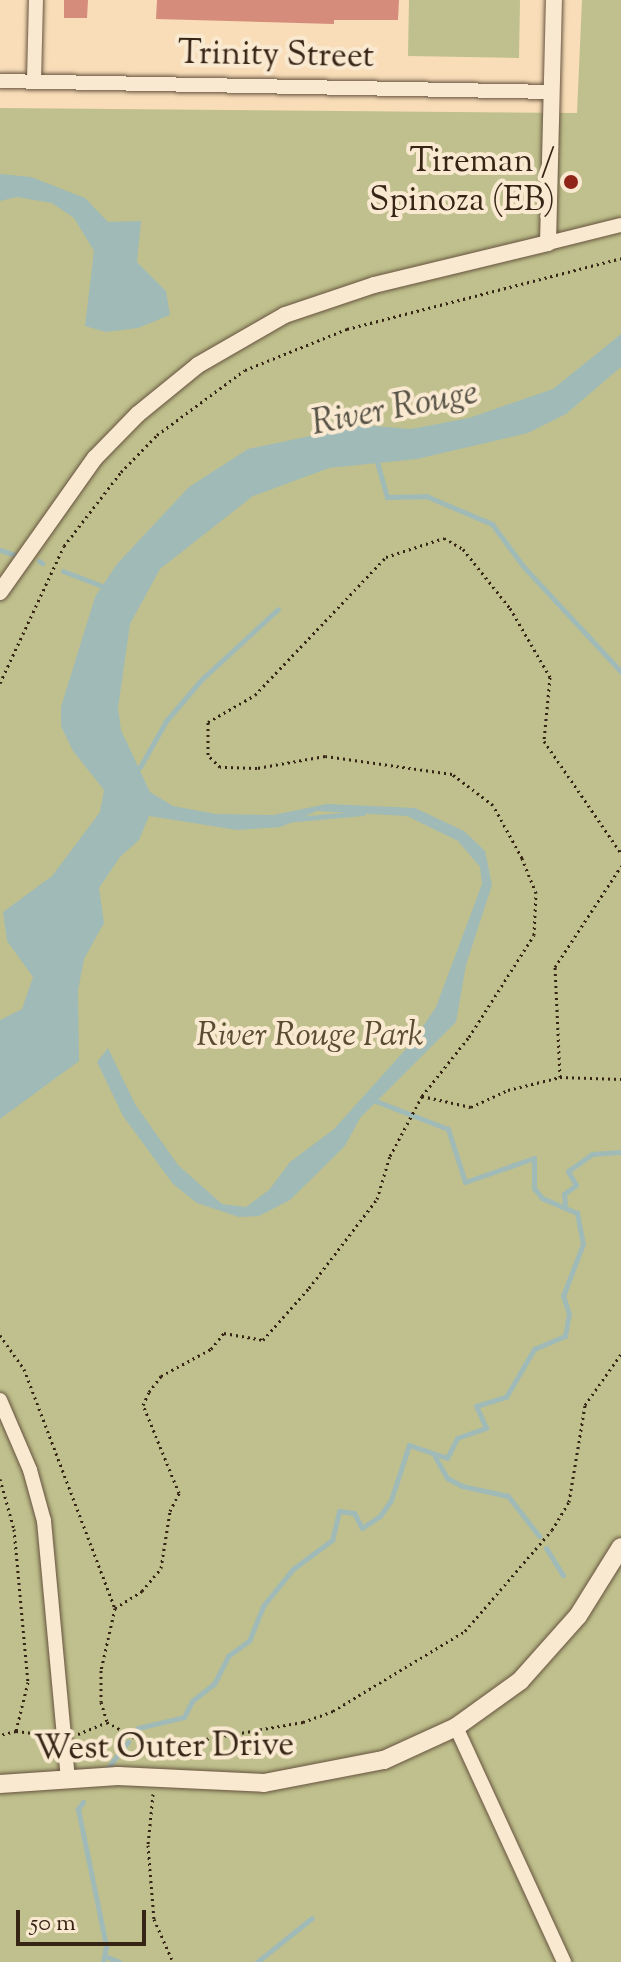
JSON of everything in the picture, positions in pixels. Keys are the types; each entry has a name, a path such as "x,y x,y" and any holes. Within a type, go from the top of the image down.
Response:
{"main road":[{"name":"West Outer Drive","path":"0,1784 68,1778 235,1783 303,1779 384,1760 456,1727 491,1704 546,1654 578,1616 621,1547"}],"street":[{"path":"34,81 36,0"},
{"path":"548,243 554,0"},
{"name":"Trinity Street","path":"0,81 552,92"},
{"path":"0,592 95,458 138,414 198,365 285,315 374,285 621,225"},
{"path":"0,1400 20,1441 44,1521 68,1778"},
{"path":"456,1727 564,1962"}],"path":[{"path":"0,683 44,582 74,534 157,435 235,377 347,329 621,258"},
{"path":"115,1608 142,1591 161,1568 170,1511 179,1493 143,1405 149,1392 161,1376 211,1349 224,1333 263,1340 377,1199 390,1156 408,1129 422,1096 469,1037 534,935 536,893 493,805 452,774 325,756 257,768 220,767 208,755 208,722 255,695 386,557 444,538 463,549 510,608 550,677 544,741 621,853"},
{"path":"560,1077 555,967 621,866"},
{"path":"422,1096 471,1107 508,1090 560,1077 621,1079"},
{"path":"0,1335 24,1369 115,1608 101,1670 101,1702 107,1722 142,1742 177,1744 303,1722 333,1711 441,1649 465,1631 552,1530 569,1502 585,1405 621,1354"},
{"path":"0,1479 14,1529 25,1609 28,1682 16,1731"},
{"path":"90,1733 107,1722"},
{"path":"0,1735 16,1731 37,1735"},
{"path":"157,1779 148,1845 154,1919 173,1962"}],"green space":[{"path":"409,0 520,0 519,58 408,56"},
{"name":"River Rouge Park","path":"582,0 621,0 621,1962 0,1962 0,108 577,113"}],"water":[{"path":"0,174 31,177 85,198 108,222 141,221 137,262 166,291 170,315 138,328 106,332 85,326 94,251 74,218 52,203 17,197 0,201"},
{"path":"621,334 621,367 566,414 528,433 417,459 329,468 253,496 160,569 130,624 118,708 121,730 150,792 173,806 216,814 273,815 327,804 415,808 464,831 485,851 492,885 466,965 456,1022 360,1118 345,1146 290,1200 259,1216 239,1217 197,1203 173,1184 123,1116 97,1062 108,1048 135,1104 178,1165 222,1204 246,1207 269,1190 290,1162 334,1129 414,1040 436,1007 482,884 480,867 458,841 407,816 317,811 281,827 237,830 149,816 139,840 120,857 99,888 104,923 84,959 78,991 79,1061 0,1119 0,1020 22,1009 33,977 7,941 3,912 52,876 100,812 104,790 73,751 61,726 61,707 95,597 117,564 189,487 248,449 363,425 411,429 469,418 553,389"}],"building":[{"path":"64,0 88,0 87,18 64,18"},
{"path":"157,0 399,0 398,20 334,20 334,24 156,19"}],"waterway":[{"path":"375,455 387,497 426,496 492,524 523,566 621,672"},
{"path":"0,550 22,557"},
{"path":"63,571 105,587"},
{"path":"140,767 166,721 202,679 278,609"},
{"path":"286,820 363,813"},
{"path":"138,1728 184,1717 192,1701 214,1684 228,1656 249,1641 263,1606 293,1569 332,1540 339,1511 354,1513 362,1528 380,1516 391,1500 409,1445 447,1458 457,1438 486,1428 476,1406 506,1397 534,1349 565,1336 569,1314 563,1296 583,1244 577,1213 542,1198 534,1188 534,1158 465,1182 448,1129 373,1100"},
{"path":"565,1204 564,1194 576,1185 568,1171 592,1154 621,1152"},
{"path":"435,1457 447,1478 462,1486 508,1496 539,1536"},
{"path":"546,1548 563,1575"},
{"path":"106,1770 128,1742"},
{"path":"83,1802 78,1809 106,1946 103,1962"},
{"path":"257,1962 312,1918"},
{"path":"105,1956 119,1962"}],"place":[{"name":"Tireman / Spinoza (EB)","path":"571,182"}],"water label":[{"name":"River Rouge","path":"395,410"}]}
